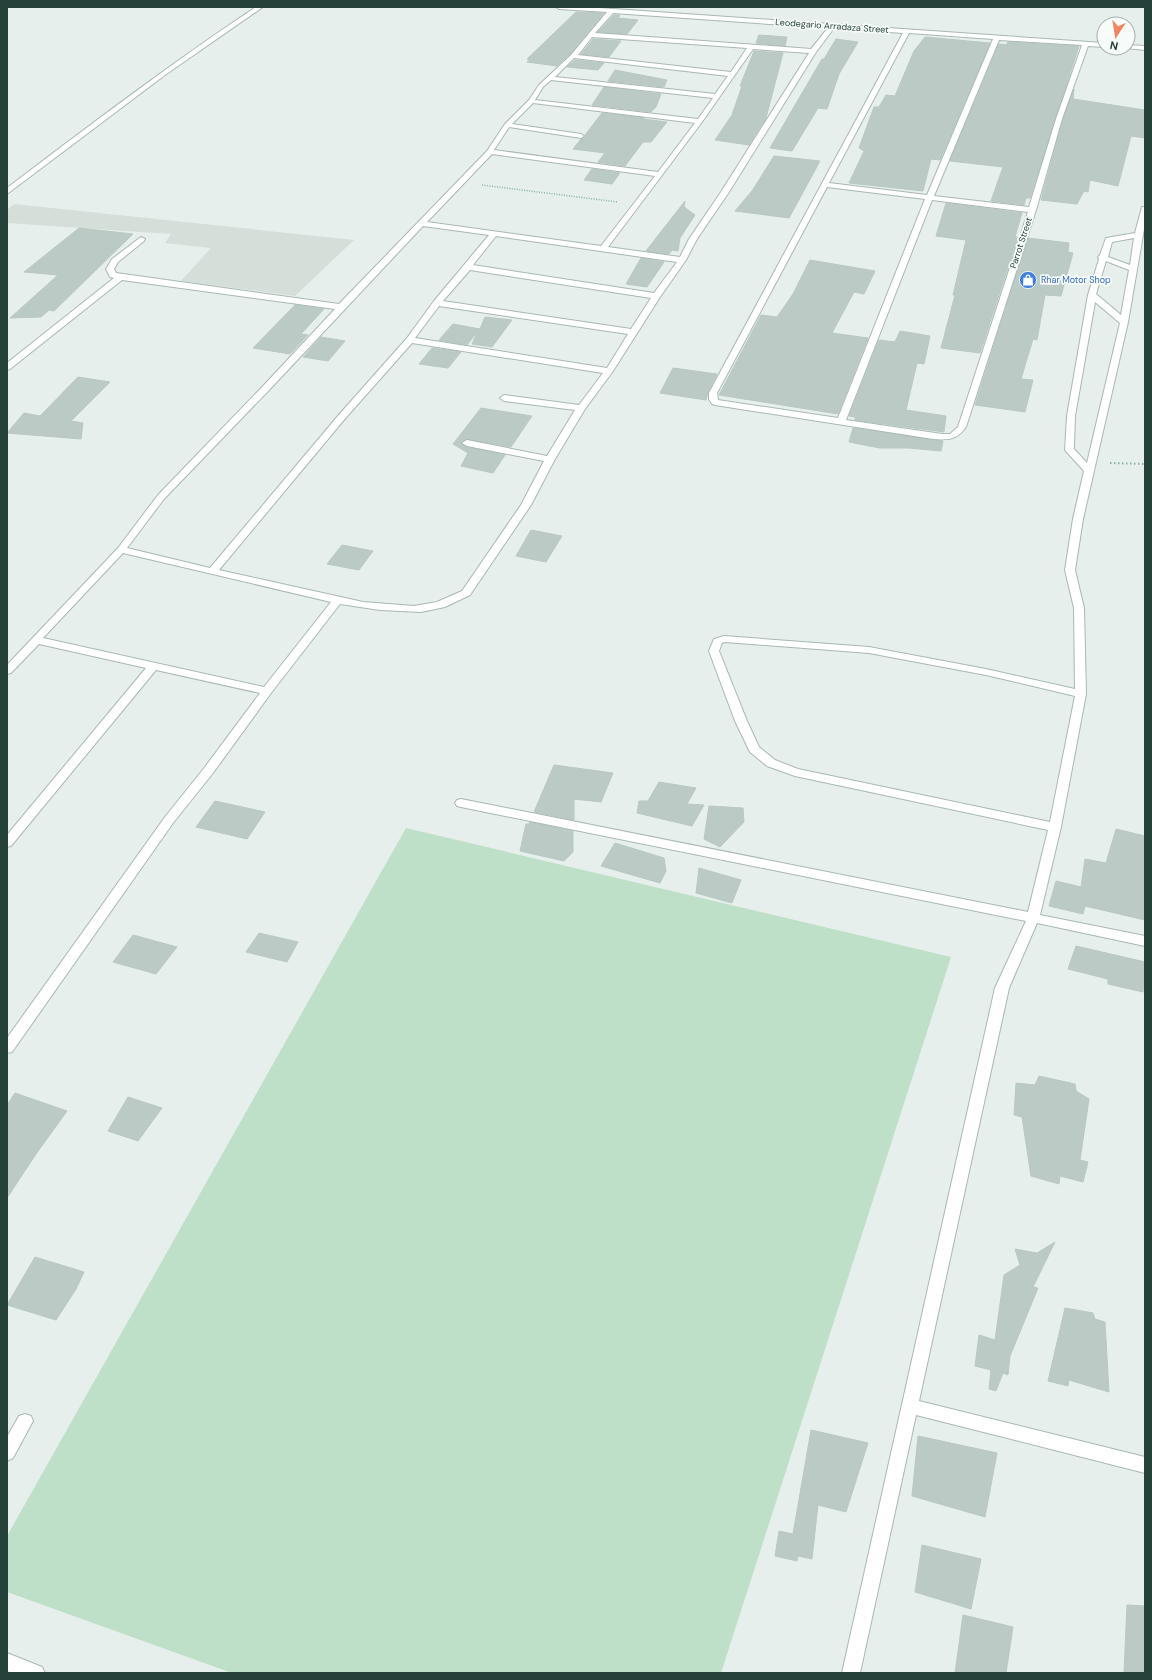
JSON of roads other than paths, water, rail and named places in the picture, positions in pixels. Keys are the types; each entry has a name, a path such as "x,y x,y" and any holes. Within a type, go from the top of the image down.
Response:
{"street":[{"path":"7,192 149,83 206,42 260,7"},
{"name":"Leodegario Arradaza Street","path":"560,7 611,11 636,10 907,32 1096,45"},
{"path":"7,671 121,550 161,497 268,386 340,307 490,152 507,125 531,101 541,86 573,56 611,11"},
{"path":"121,550 338,600 393,608 416,609 437,606 454,600 466,593 526,505 550,459 581,408 609,371 656,296 682,260 693,239 725,192 812,51 832,26"},
{"path":"907,32 713,393 713,399 719,403 841,421 930,197 996,38"},
{"path":"591,35 812,51"},
{"name":"Parrot Street","path":"841,421 933,436 951,437 957,435 962,427 1032,210 1059,119 1086,44"},
{"path":"603,249 700,121 752,46"},
{"path":"573,56 732,74"},
{"path":"550,78 716,96"},
{"path":"531,101 622,113 700,121"},
{"path":"507,125 581,136"},
{"path":"490,152 659,174"},
{"path":"825,185 1032,210"},
{"path":"851,1673 1002,988 1033,918 1055,826 1081,694 1079,608 1070,570 1078,519 1124,322 1134,269 1138,235 1145,209"},
{"path":"421,223 682,260"},
{"path":"213,571 340,419 410,340 494,234"},
{"path":"1090,472 1070,450 1068,445 1092,295 1108,240 1138,235"},
{"path":"140,239 114,261 110,270 113,275 340,307"},
{"path":"1102,257 1134,269"},
{"path":"468,267 656,296"},
{"path":"7,367 120,277"},
{"path":"1092,295 1124,322"},
{"path":"438,303 633,332"},
{"path":"410,340 609,371"},
{"path":"504,398 581,408"},
{"path":"468,443 550,459"},
{"path":"1074,453 1096,446"},
{"path":"7,1048 169,820 209,770 267,691 338,600"},
{"path":"1055,826 904,796 795,772 771,763 754,749 740,721 714,651 714,647 718,641 724,639 869,650 986,672 1081,694"},
{"path":"36,640 267,691"},
{"path":"7,843 154,666"},
{"path":"461,802 908,891 1145,941"},
{"path":"910,1406 1145,1465"},
{"path":"7,1453 25,1421"},
{"path":"7,1662 36,1673"}],"place":[{"name":"Rhar Motor Shop","path":"1028,280"}]}
